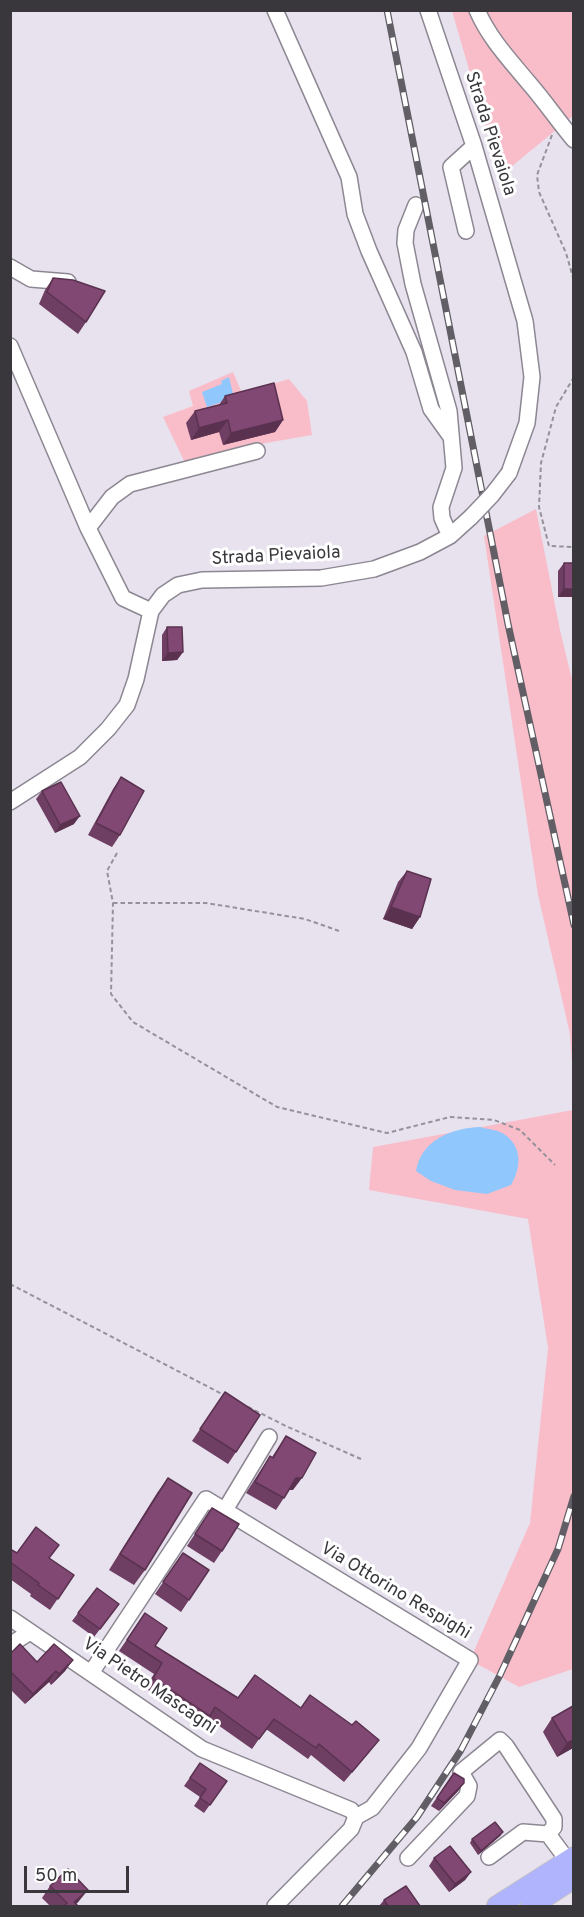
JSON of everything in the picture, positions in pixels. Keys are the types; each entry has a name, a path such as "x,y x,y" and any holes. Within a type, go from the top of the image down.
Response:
{"main road":[{"path":"497,1906 572,1866"},
{"path":"531,1906 572,1866"}],"street":[{"path":"275,10 349,177 355,214 414,352 431,409 452,437"},
{"name":"Strada Pievaiola","path":"10,802 80,757 108,729 127,705 136,680 151,612 163,595 178,585 202,580 321,578 374,569 420,552 450,536 492,495 509,473 527,423 532,376 525,321 474,146 429,10"},
{"path":"477,10 483,24 508,60 573,140"},
{"path":"466,231 451,167 474,146"},
{"path":"416,205 406,230 405,243 449,411 454,468 441,507 442,518 450,536"},
{"path":"10,267 30,279 68,282"},
{"path":"10,346 88,528 123,598 151,612"},
{"path":"88,528 112,497 130,484 257,451"},
{"path":"225,1510 269,1437"},
{"name":"Via Ottorino Respighi","path":"91,1673 206,1499 470,1660 419,1748 372,1808 356,1817"},
{"name":"Via Pietro Mascagni","path":"10,1618 202,1749 351,1810 356,1817"},
{"path":"10,1645 30,1632"},
{"path":"408,1858 467,1796 469,1786 461,1772 500,1740 554,1819 554,1827 548,1834"},
{"path":"275,1906 351,1829 356,1817"},
{"path":"489,1857 523,1832 548,1834 572,1866"}],"path":[{"path":"558,122 537,175 539,192 566,253 573,281"},
{"path":"573,377 556,407 541,463 539,507 549,546 573,547"},
{"path":"117,853 107,871 112,903 111,994 133,1022 278,1107 387,1132 450,1117 494,1119 520,1130 555,1165"},
{"path":"112,903 207,903 305,919 339,931"},
{"path":"10,1284 224,1394"},
{"path":"245,1406 288,1428 361,1459"}],"shaded area":[{"path":"452,11 573,11 573,116 500,176"},
{"path":"233,372 242,393 289,379 307,401 312,435 266,443 186,465 163,417 193,406 189,391"},
{"path":"536,509 573,684 573,1078 570,1034 538,895 484,536"},
{"path":"573,1110 573,1669 519,1687 470,1660 530,1523 548,1348 528,1219 369,1190 373,1147"}],"water":[{"path":"229,377 234,398 207,407 202,392 222,384 221,381"},
{"path":"480,1127 502,1133 515,1145 518,1165 511,1185 487,1194 455,1190 431,1181 416,1171 424,1151 439,1138 459,1130"}],"building":[{"path":"53,278 73,280 105,291 86,322 47,292"},
{"path":"274,383 283,420 231,433 228,420 199,428 195,411 227,403 225,396"},
{"path":"564,563 573,563 573,589 564,589"},
{"path":"167,627 182,627 183,652 168,653"},
{"path":"121,777 144,791 120,835 96,823"},
{"path":"61,782 80,816 60,825 42,791"},
{"path":"407,871 431,879 420,917 391,907"},
{"path":"225,1392 260,1415 236,1452 200,1429"},
{"path":"286,1436 316,1453 302,1478 296,1478 284,1498 255,1482 270,1456 273,1458"},
{"path":"168,1478 192,1493 145,1570 120,1554"},
{"path":"212,1508 239,1524 222,1551 195,1534"},
{"path":"36,1527 59,1545 49,1558 74,1575 58,1599 10,1562 10,1549 17,1553"},
{"path":"183,1553 209,1570 189,1600 163,1582"},
{"path":"97,1588 119,1604 100,1629 78,1613"},
{"path":"145,1613 167,1628 155,1646 238,1698 255,1675 301,1708 310,1695 352,1725 356,1721 379,1740 352,1772 319,1744 316,1748 274,1719 259,1739 215,1707 210,1716 153,1678 162,1663 127,1640"},
{"path":"20,1644 37,1662 54,1644 73,1660 59,1674 56,1671 33,1694 10,1671 10,1654"},
{"path":"573,1706 573,1740 567,1743 552,1718"},
{"path":"200,1763 227,1781 210,1805 200,1798 206,1789 190,1778"},
{"path":"454,1773 464,1779 464,1783 444,1803 437,1798"},
{"path":"495,1822 503,1832 481,1851 472,1839"},
{"path":"450,1846 471,1872 455,1884 434,1858"},
{"path":"68,1869 88,1890 74,1902 78,1906 64,1906 67,1903 50,1886"},
{"path":"406,1886 420,1906 388,1906 384,1900"}],"railway":[{"path":"387,10 508,624 574,925"},
{"path":"342,1906 417,1817 461,1750 500,1675 558,1549 574,1496"}]}
